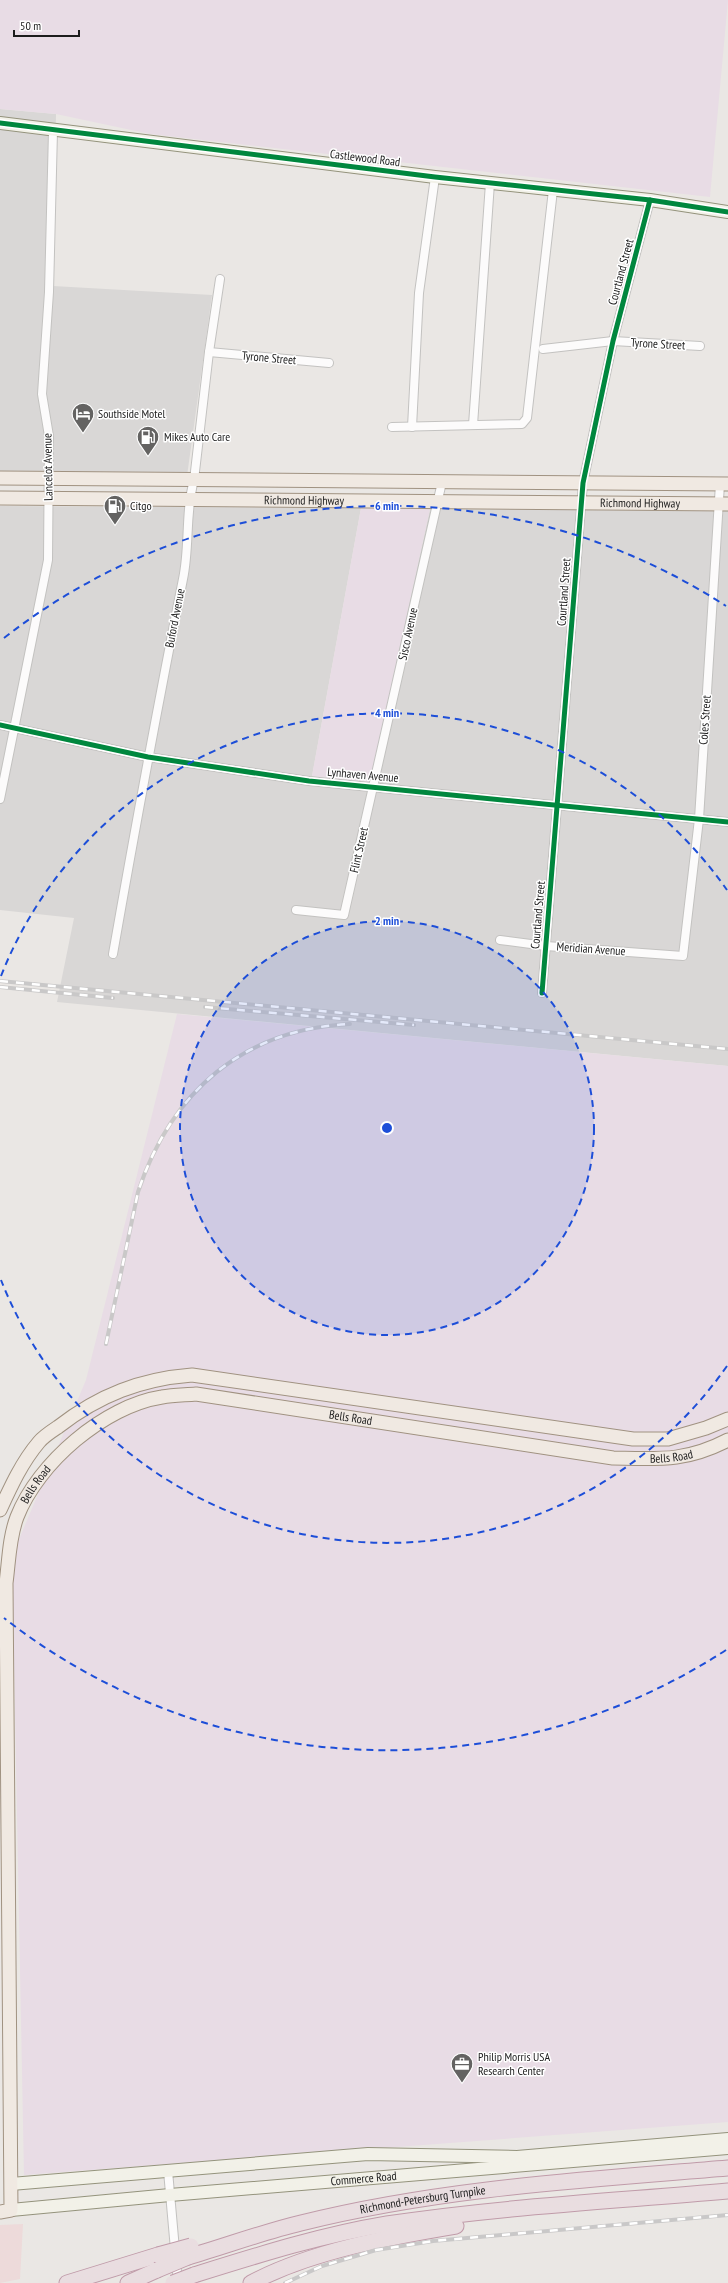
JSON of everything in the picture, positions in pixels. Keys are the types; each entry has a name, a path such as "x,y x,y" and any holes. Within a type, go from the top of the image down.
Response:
{"highway":[{"name":"Richmond-Petersburg Turnpike","path":"128,2283 157,2270 190,2252 301,2223 393,2204 516,2186 728,2168"},
{"name":"Richmond-Petersburg Turnpike","path":"173,2283 194,2275 308,2240 387,2224 595,2202 728,2190"},
{"path":"252,2283 323,2255 385,2239 595,2202"},
{"path":"67,2283 158,2255 190,2252"}],"main road":[{"name":"Castlewood Road","path":"0,124 436,177 650,200 728,212"},
{"name":"Richmond Highway","path":"0,478 724,484"},
{"name":"Richmond Highway","path":"0,498 724,504"},
{"name":"Bells Road","path":"0,1510 15,1477 40,1441 70,1418 128,1387 160,1378 192,1375 519,1424 633,1439 661,1439 706,1428 728,1419"},
{"path":"272,1405 274,1387"},
{"name":"Bells Road","path":"6,2211 3,1666 6,1583 11,1540 15,1525 28,1495 50,1464 73,1441 108,1418 161,1397 196,1394 612,1458 673,1459 713,1448 728,1440"},
{"path":"515,1442 519,1424"},
{"name":"Commerce Road","path":"5,2184 368,2154 517,2157 728,2139"},
{"name":"Commerce Road","path":"6,2211 170,2195 728,2148"}],"street":[{"name":"Lancelot Avenue","path":"0,799 48,560 49,436 42,394 49,292 53,131"},
{"path":"412,427 419,293 436,177"},
{"path":"473,425 490,183"},
{"path":"392,427 522,424 527,418 553,190"},
{"name":"Courtland Street","path":"542,993 583,483 614,341 650,200"},
{"name":"Buford Avenue","path":"113,954 148,757 188,556 189,499 194,480 209,352 220,279"},
{"name":"Tyrone Street","path":"543,350 614,341 700,346"},
{"name":"Tyrone Street","path":"209,352 330,363"},
{"name":"Sisco Avenue","path":"374,786 442,482"},
{"name":"Coles Street","path":"683,956 699,819 724,504 724,484"},
{"name":"Lynhaven Avenue","path":"0,725 148,757 309,781 558,804 728,822"},
{"name":"Flint Street","path":"296,910 344,915 374,786"},
{"name":"Meridian Avenue","path":"500,940 546,946 683,956"},
{"path":"168,2171 178,2283"}],"shaded area":[{"path":"0,0 728,0 710,197 150,134 56,114 0,109"},
{"path":"0,109 56,114 53,286 212,295 187,476 0,475"},
{"path":"0,506 361,508 312,776 369,783 430,509 728,511 728,1066 57,1002 74,918 0,910"},
{"path":"361,508 430,509 370,783 312,776"},
{"path":"177,1014 728,1066 728,2122 24,2175 12,1556 86,1380"},
{"path":"23,2224 20,2279 0,2283 0,2225"}],"railway":[{"path":"0,981 728,1049"},
{"path":"0,987 113,998"},
{"path":"205,1007 414,1025"},
{"path":"106,1344 138,1192 152,1156 170,1124 191,1096 216,1072 245,1053 276,1038 312,1029 350,1024"},
{"path":"285,2283 322,2266 376,2250 433,2241 728,2215"}],"cycle path":[{"path":"0,123 435,177 650,200 728,212"},
{"path":"542,993 583,483 613,341 650,200"},
{"path":"0,725 148,757 309,781 728,822"}],"place":[{"name":"Southside Motel","path":"83,434"},
{"name":"Mikes Auto Care","path":"148,456"},
{"name":"Citgo","path":"115,526"},
{"name":"Philip Morris USA Research Center","path":"462,2084"}]}
